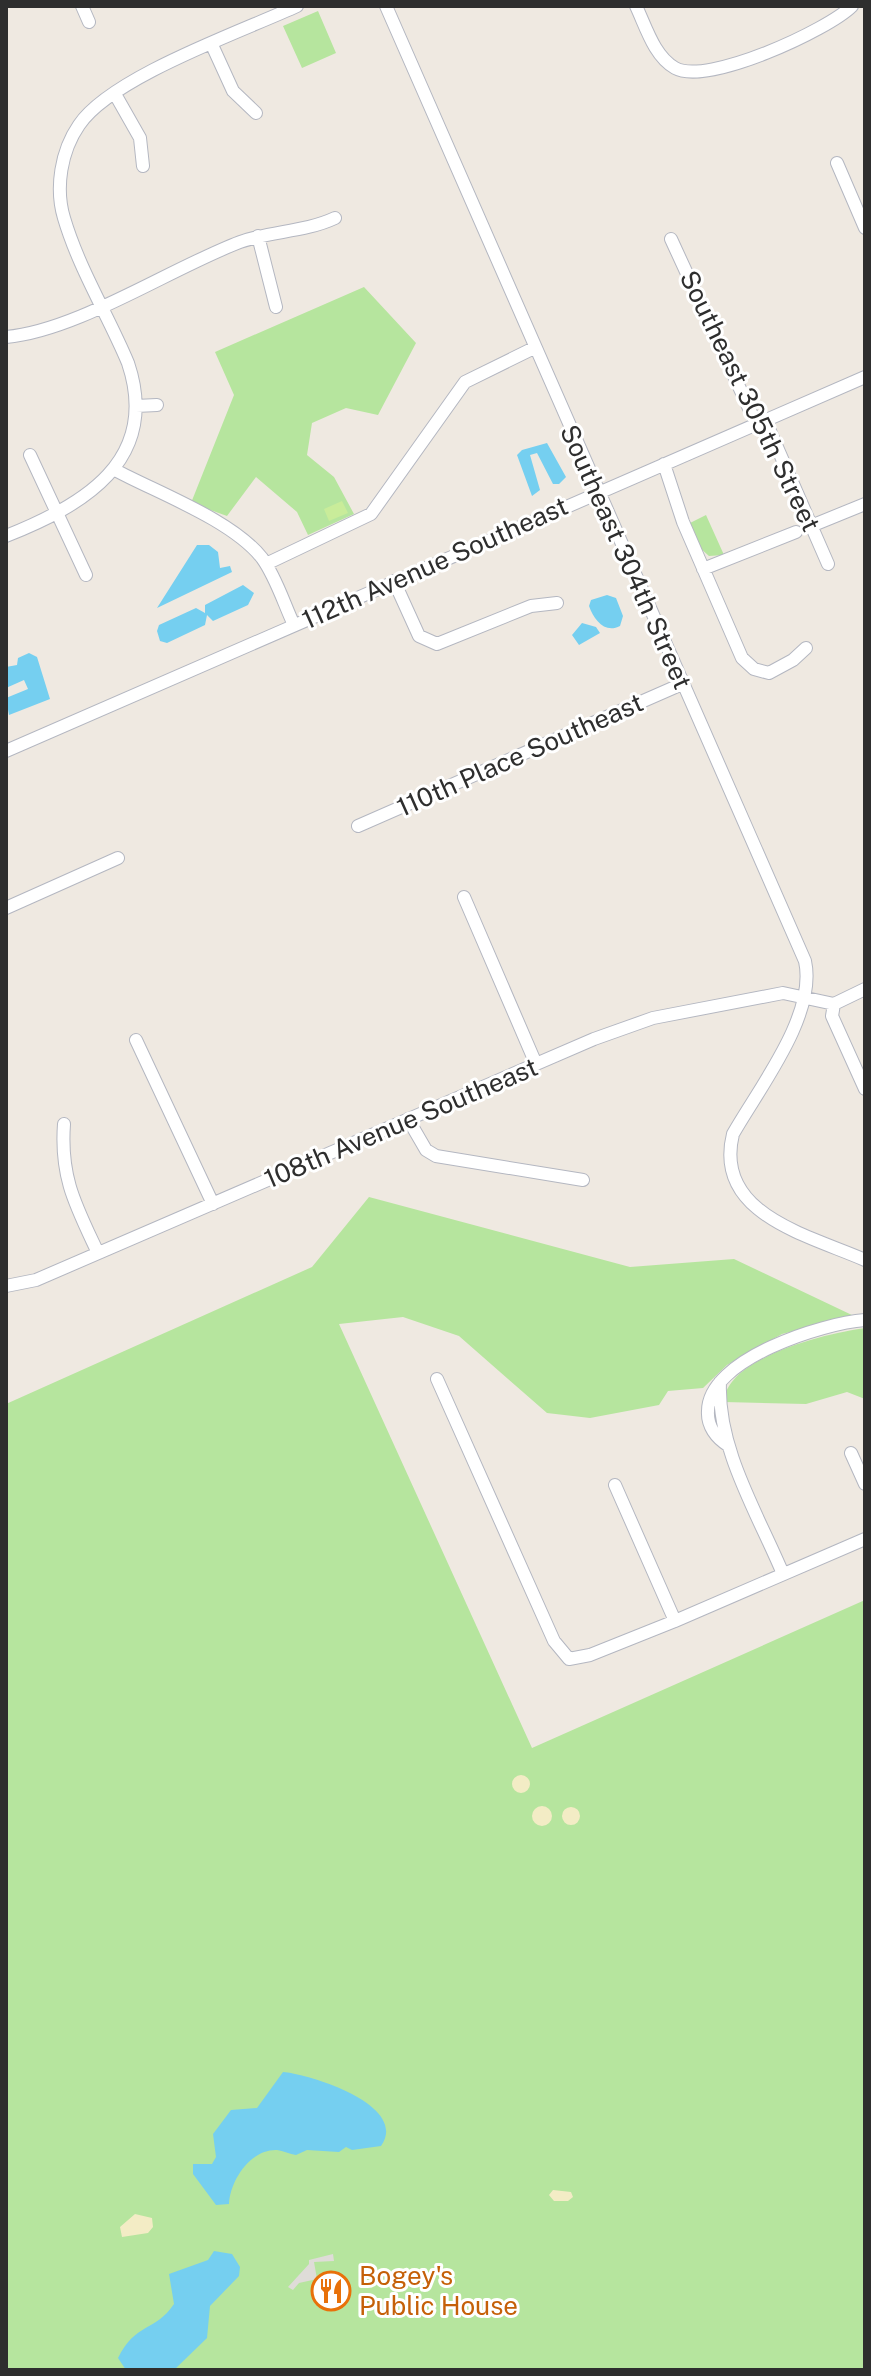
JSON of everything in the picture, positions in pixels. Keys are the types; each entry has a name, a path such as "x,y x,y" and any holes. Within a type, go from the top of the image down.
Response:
{"street":[{"path":"82,6 89,22"},
{"path":"6,536 58,515 94,490 115,470 130,433 136,406 128,363 100,306 63,216 60,177 70,142 89,112 146,75 297,6"},
{"name":"Southeast 304th Street","path":"386,6 596,492 801,952 807,972 805,997"},
{"path":"636,6 655,47 677,69 706,73 725,68 835,21 852,6"},
{"path":"212,45 233,91 256,113"},
{"path":"115,94 140,138 143,166"},
{"path":"837,163 865,228"},
{"path":"6,337 44,328 100,306 258,236 309,228 335,218"},
{"path":"258,236 276,307"},
{"name":"Southeast 305th Street","path":"671,239 753,417 766,422 828,564"},
{"path":"266,564 371,514 465,382 534,348"},
{"name":"112th Avenue Southeast","path":"6,751 865,377"},
{"path":"136,406 157,405"},
{"path":"30,455 86,575"},
{"path":"664,464 703,569 742,658 754,669 769,673 793,660 806,648"},
{"path":"115,470 234,534 266,564 294,625"},
{"path":"811,526 865,504"},
{"path":"703,569 796,532"},
{"path":"394,581 419,636 427,642 445,644 531,606 557,603"},
{"name":"110th Place Southeast","path":"358,826 682,684"},
{"path":"6,908 118,858"},
{"path":"464,897 536,1064"},
{"path":"865,989 834,1004 805,997 800,1017 733,1134 728,1154 729,1170 740,1194 751,1205 772,1218 865,1260"},
{"name":"108th Avenue Southeast","path":"6,1286 36,1280 536,1064 653,1018 783,993 805,997"},
{"path":"834,1004 832,1016 865,1089"},
{"path":"136,1040 213,1204"},
{"path":"408,1119 426,1150 436,1156 583,1180"},
{"path":"64,1124 62,1163 67,1186 98,1253"},
{"path":"783,1574 714,1410 720,1382 742,1364 787,1341 821,1328 865,1320"},
{"path":"437,1379 554,1641 562,1653 573,1660 675,1621 865,1539"},
{"path":"851,1453 865,1484"},
{"path":"615,1485 675,1621"}],"green space":[{"path":"318,11 336,53 302,68 283,26"},
{"path":"364,287 416,343 378,415 346,408 312,423 307,455 334,477 354,514 308,535 297,512 256,477 227,516 191,503 234,395 215,352"},
{"path":"342,501 348,513 329,521 324,509"},
{"path":"706,515 724,555 709,556 699,547 690,523"},
{"path":"369,1197 630,1267 734,1259 854,1316 782,1334 727,1365 703,1388 668,1391 659,1405 590,1418 547,1413 459,1336 403,1317 339,1324 532,1748 865,1600 865,2370 6,2370 6,1404 312,1267"},
{"path":"865,1328 865,1399 847,1392 806,1404 724,1402 729,1386 760,1360 805,1342"}],"sand":[{"path":"517,1775 525,1775 530,1784 528,1791 517,1793 512,1788 512,1780"},
{"path":"542,1806 549,1809 552,1816 549,1823 542,1826 535,1823 532,1816 535,1809"},
{"path":"571,1807 580,1816 571,1825 562,1816"},
{"path":"553,2190 571,2192 573,2197 568,2201 554,2201 549,2195"},
{"path":"135,2214 152,2218 153,2227 148,2233 122,2237 120,2227"}],"shaded area":[{"path":"333,2254 334,2261 314,2262 317,2279 299,2283 293,2290 288,2287 309,2264 309,2260"}],"water":[{"path":"547,443 566,477 559,484 553,484 537,453 530,455 540,490 532,496 517,455 522,450"},
{"path":"197,545 209,545 218,552 220,568 230,566 232,572 157,608"},
{"path":"243,585 254,593 248,605 213,621 207,615 205,625 167,643 160,641 159,625 196,608 205,613 205,605"},
{"path":"607,595 616,598 623,616 620,626 615,628 601,624 589,606 591,600"},
{"path":"582,623 596,627 600,633 579,645 572,635"},
{"path":"29,653 37,657 50,699 9,715 6,698 28,689 24,680 6,688 6,667 17,665 18,658"},
{"path":"283,2072 333,2085 370,2105 382,2117 386,2131 381,2146 352,2150 346,2147 339,2152 307,2150 296,2155 267,2151 243,2168 233,2186 229,2204 216,2205 193,2174 193,2164 212,2164 216,2157 213,2134 231,2110 257,2108"},
{"path":"214,2251 232,2254 240,2267 239,2276 210,2306 207,2338 174,2370 126,2370 118,2358 125,2346 174,2304 169,2274 208,2260"}],"place":[{"name":"Bogey's Public House","path":"331,2291"}]}
